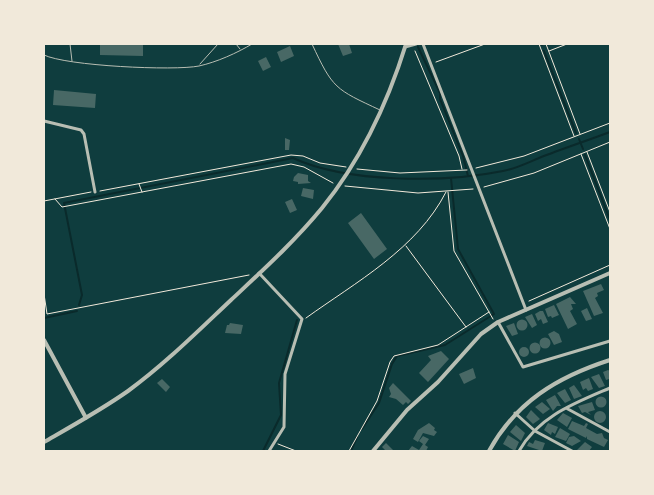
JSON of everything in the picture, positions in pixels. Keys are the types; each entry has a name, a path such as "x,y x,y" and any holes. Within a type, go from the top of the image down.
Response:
{"street":[{"path":"44,442 129,390 169,358 309,223 350,168 380,111 406,45 415,44"},
{"path":"424,44 526,310"},
{"path":"44,122 81,130 84,134 95,192"},
{"path":"259,273 302,318 285,374 284,427 269,451"},
{"path":"373,451 407,410 438,382 481,334 498,322 610,273"},
{"path":"498,322 523,367 610,341"},
{"path":"44,340 86,418"},
{"path":"489,451 504,426 526,403 547,388 610,360"},
{"path":"519,451 549,417 565,407 610,388"},
{"path":"565,407 610,432"},
{"path":"515,413 535,431 572,451"}],"lane":[{"path":"70,44 72,62"},
{"path":"199,66 218,44"},
{"path":"236,44 241,50"},
{"path":"44,55 52,59 72,62 135,66 199,66 252,44"},
{"path":"312,44 327,78 333,84 344,94 380,111"}],"path":[{"path":"415,44 420,65 434,93 459,156 462,170"},
{"path":"431,64 485,44"},
{"path":"539,44 574,137"},
{"path":"548,51 567,44"},
{"path":"541,49 546,45 580,135"},
{"path":"44,202 290,154 303,156 320,163 363,171 400,173 472,169 524,156 610,123"},
{"path":"55,199 62,207 291,164 304,167 339,185 409,192 480,188 534,173 610,142"},
{"path":"586,151 610,212"},
{"path":"581,153 610,229"},
{"path":"139,184 141,192"},
{"path":"302,318 406,245 441,202 447,191"},
{"path":"447,191 454,251 493,319"},
{"path":"406,245 467,328"},
{"path":"524,304 610,266"},
{"path":"44,294 47,314 259,273"},
{"path":"349,451 377,401 390,362 394,356 438,345 489,313"},
{"path":"278,444 296,451"}],"building":[{"path":"100,44 143,44 143,56 100,55"},
{"path":"338,44 349,44 352,53 343,56"},
{"path":"290,46 294,56 281,62 277,52"},
{"path":"266,57 271,67 263,71 258,61"},
{"path":"54,90 96,94 95,108 53,105"},
{"path":"285,138 290,140 289,150 285,150"},
{"path":"298,173 308,175 308,181 311,183 298,184 298,182 293,181"},
{"path":"303,188 314,190 313,199 301,196"},
{"path":"292,199 297,210 290,213 285,202"},
{"path":"361,213 387,249 374,259 348,223"},
{"path":"601,284 604,290 597,293 598,296 595,298 603,313 594,316 583,291"},
{"path":"570,297 576,304 571,304 573,309 570,311 577,324 568,329 556,304"},
{"path":"554,305 559,315 552,318 551,316 548,317 545,309"},
{"path":"587,308 592,319 586,321 581,311"},
{"path":"543,311 548,322 543,324 541,319 538,321 535,314"},
{"path":"532,314 537,325 532,328 525,317"},
{"path":"522,319 528,325 522,331 516,325"},
{"path":"230,323 243,325 241,334 225,333 227,325"},
{"path":"514,323 518,334 512,336 506,326"},
{"path":"554,331 559,334 562,342 554,345 548,334"},
{"path":"543,338 547,338 550,343 549,347 543,348 540,345 540,341"},
{"path":"535,342 541,348 535,354 529,348"},
{"path":"524,347 529,352 524,357 519,352"},
{"path":"441,351 449,359 428,382 419,373 431,360 428,356"},
{"path":"473,368 476,378 464,384 459,374"},
{"path":"610,371 610,383 609,379 606,380 603,372"},
{"path":"599,374 605,386 599,388 591,377"},
{"path":"589,378 593,389 588,391 586,388 583,390 580,382"},
{"path":"162,379 170,387 166,392 157,383"},
{"path":"393,383 411,401 408,404 406,402 403,405 396,399 389,397 391,394 389,388"},
{"path":"574,385 582,396 574,399 569,388"},
{"path":"565,389 571,400 565,403 557,393"},
{"path":"555,395 561,406 557,406 553,411 546,400"},
{"path":"599,397 603,397 606,402 605,406 599,407 596,404 596,400"},
{"path":"542,402 550,409 543,414 535,407"},
{"path":"592,402 595,410 588,412 591,415 585,412 582,413 578,406"},
{"path":"531,410 540,419 533,424 526,417"},
{"path":"598,411 602,411 606,417 602,423 598,423 594,419 594,415"},
{"path":"563,413 572,418 567,427 557,420"},
{"path":"572,421 584,426 586,423 588,424 586,428 597,434 602,433 604,438 608,440 604,447 587,439 587,436 586,438 568,429"},
{"path":"429,423 437,432 434,436 423,433 418,442 413,439 418,430"},
{"path":"548,423 558,427 555,434 552,432 551,435 544,430"},
{"path":"516,425 525,433 521,441 510,432"},
{"path":"560,428 570,434 566,441 555,437"},
{"path":"508,435 519,442 515,451 503,444"},
{"path":"423,436 429,439 425,445 428,447 426,451 408,451 412,446 419,450 423,444 419,441"},
{"path":"574,436 581,441 572,446 566,443 569,437"},
{"path":"535,440 545,443 542,451 527,446 529,442 533,444"},
{"path":"585,442 592,447 589,451 577,450"},
{"path":"386,443 394,451 386,451 382,447"}],"waterway":[{"path":"418,47 440,93 440,99 463,156 468,176"},
{"path":"544,51 576,133"},
{"path":"79,305 82,295 64,203 293,158 315,166 368,176 425,179 479,175 512,169 610,132"},
{"path":"579,139 583,149"},
{"path":"585,155 610,220"},
{"path":"362,429 379,403 392,364 397,356 445,345 494,314 458,249 451,178"},
{"path":"44,318 77,311"},
{"path":"263,451 281,415 279,383 297,320"},
{"path":"351,451 357,437"}]}
